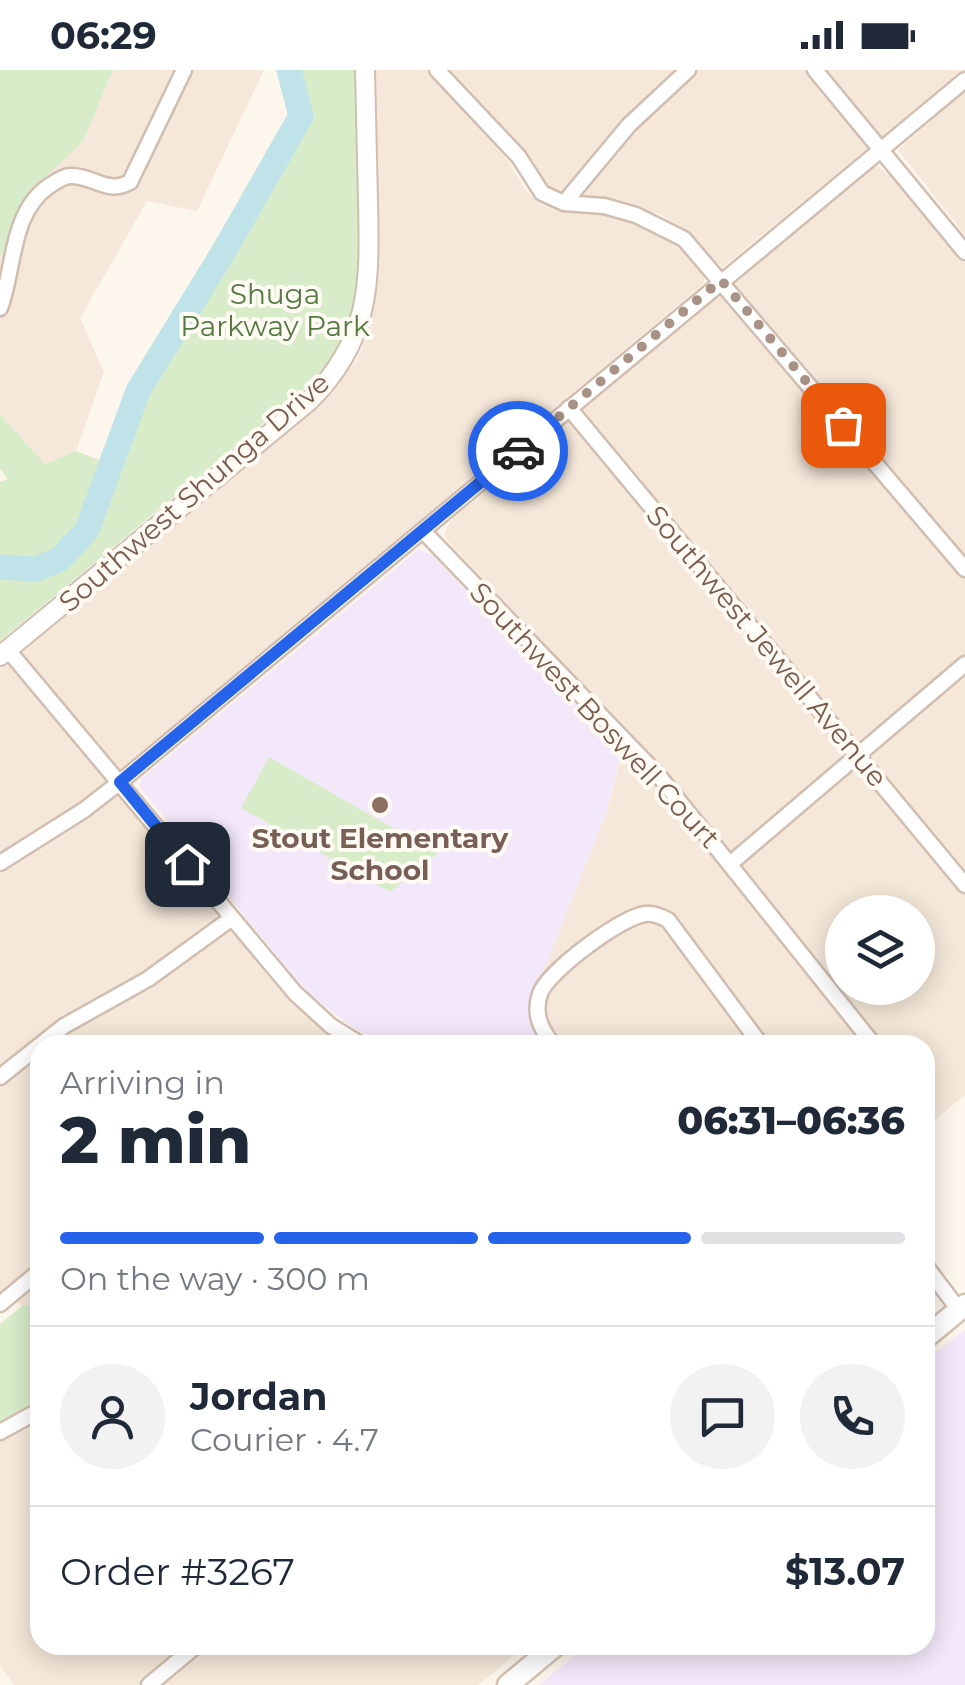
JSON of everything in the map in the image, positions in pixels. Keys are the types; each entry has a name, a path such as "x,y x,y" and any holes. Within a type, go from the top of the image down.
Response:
{"main road":[{"path":"935,1330 962,1308"},
{"path":"508,1685 544,1655"}],"street":[{"path":"0,308 20,227 30,204 52,184 70,176 111,188 130,182 184,70"},
{"name":"Southwest Shunga Drive","path":"4,653 309,401 344,359 364,314 370,268 366,70"},
{"path":"437,70 519,158 542,193 564,203 604,206 636,214 671,230 698,253 965,569"},
{"path":"564,203 629,126 688,70"},
{"path":"815,70 965,252"},
{"path":"0,863 84,810 120,782 965,80"},
{"name":"Southwest Jewell Avenue","path":"569,408 965,885"},
{"name":"Southwest Boswell Court","path":"423,531 658,776 866,1035"},
{"path":"4,653 120,782 307,1006 342,1035"},
{"path":"730,863 965,664"},
{"path":"546,1035 538,1015 538,998 549,977 631,918 651,914 668,920 754,1035"},
{"path":"53,1035 148,980 232,918"},
{"path":"0,1077 30,1053"},
{"path":"935,1277 962,1308"},
{"path":"0,1304 30,1279"},
{"path":"0,1432 30,1416"},
{"path":"150,1685 185,1655"}],"shaded area":[{"path":"113,70 264,70 197,211 147,201 80,318 104,372 76,451 45,464 0,414 0,256 9,250 20,210 32,190 83,141"},
{"path":"375,70 426,70 498,145 527,192 540,204 554,210 609,215 674,238 704,268 704,283 109,783 280,990 329,1035 30,1035 30,1306 22,1306 6,1290 0,1295 0,667 308,412 356,362 368,334 380,259"},
{"path":"450,70 963,70 723,267 685,229 659,214 544,186 534,161"},
{"path":"965,91 965,235 898,150"},
{"path":"877,166 895,179 965,263 965,1095 935,1120 935,1035 543,1035 534,995 606,814 628,733 444,534 450,521 869,168"},
{"name":"Stout Elementary School","path":"419,549 433,555 622,751 606,814 534,995 543,1035 368,1035 355,1029 307,993 139,786 142,778"},
{"path":"965,1329 965,1685 539,1685 575,1655 935,1655 935,1354"},
{"path":"30,1425 30,1655 515,1655 478,1685 15,1685 0,1667 0,1441"}],"green space":[{"path":"0,70 113,70 83,141 32,190 20,210 9,250 0,256"},
{"name":"Shuga Parkway Park","path":"289,70 356,70 360,274 354,313 336,354 301,392 0,641 0,482 8,479 0,469 0,414 45,464 76,451 111,465 138,391 301,116"},
{"path":"269,757 437,854 390,892 241,808"},
{"path":"22,1306 30,1306 30,1408 0,1425 0,1324"}],"waterway":[{"path":"0,567 36,569 60,559 87,530 138,391 301,116 289,70"}],"way so far":[{"path":"518,451 721,280 843,425"}],"place":[{"name":"Stout Elementary School","path":"380,805"}],"route":[{"path":"187,864 120,782 518,451"}]}
